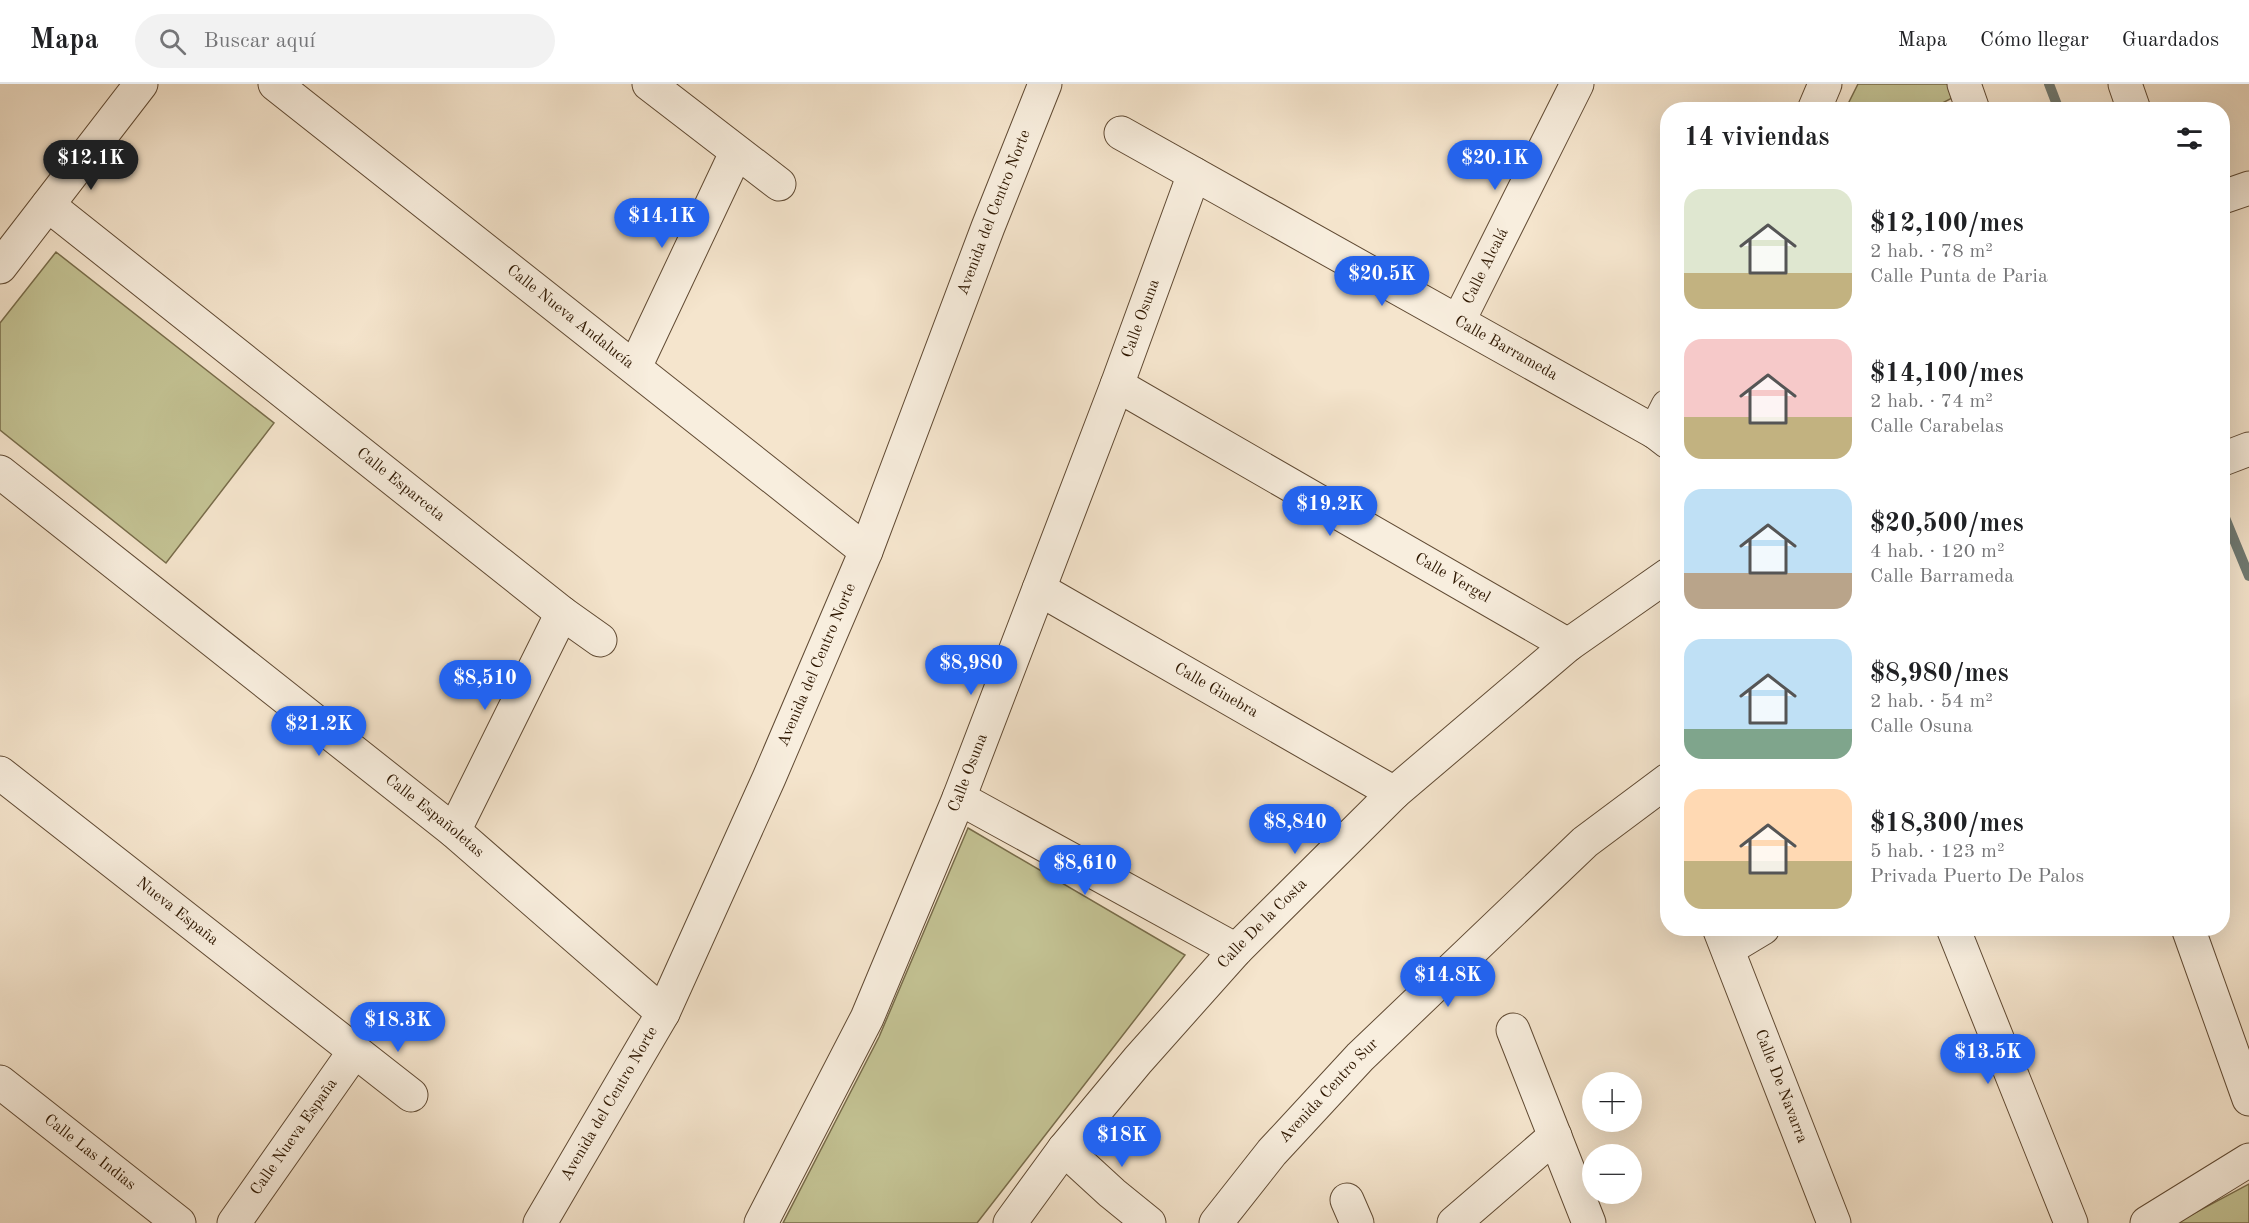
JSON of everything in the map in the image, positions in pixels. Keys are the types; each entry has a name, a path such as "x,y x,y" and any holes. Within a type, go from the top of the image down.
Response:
{"street":[{"path":"0,267 141,84"},
{"name":"Calle Nueva Andalucía","path":"275,84 866,551"},
{"path":"650,84 736,153 779,184"},
{"name":"Calle Alcalá","path":"1459,321 1577,84"},
{"path":"1818,102 1826,84"},
{"path":"1964,84 1970,102"},
{"path":"2124,84 2130,102"},
{"name":"Avenida del Centro Norte","path":"540,1223 663,1013 769,778 866,551 988,227 1033,90"},
{"name":"Calle Barrameda","path":"1121,133 1459,321 1660,424"},
{"path":"635,367 736,153"},
{"name":"Calle Osuna","path":"761,1223 867,1018 959,798 1117,385 1194,174"},
{"path":"2230,195 2249,188"},
{"name":"Calle Esparceta","path":"48,205 562,613 600,640"},
{"name":"Calle Vergel","path":"1117,385 1568,645"},
{"name":"Calle Españoletas","path":"0,471 454,831 663,1013"},
{"name":"Calle De la Costa","path":"1018,1219 1064,1149 1138,1060 1236,950 1394,793 1568,645 1660,580"},
{"name":"Calle Ginebra","path":"1039,589 1394,793"},
{"path":"454,831 562,613"},
{"name":"Nueva España","path":"0,773 411,1095"},
{"name":"Avenida Centro Sur","path":"1216,1223 1272,1152 1360,1057 1585,842 1660,786"},
{"path":"959,798 1236,950"},
{"path":"1956,936 2071,1223"},
{"path":"2191,936 2249,1099"},
{"name":"Calle De Navarra","path":"1723,939 1834,1223"},
{"path":"1513,1030 1589,1223"},
{"name":"Calle Nueva España","path":"234,1223 354,1052"},
{"name":"Calle Las Indias","path":"0,1082 179,1223"},
{"path":"1454,1223 1555,1136"},
{"path":"1064,1149 1149,1223"},
{"path":"2147,1223 2249,1160"}],"shaded area":[{"path":"1858,84 1951,84 1956,96 1944,102 1849,102"},
{"path":"56,252 274,423 166,563 0,430 0,323"},
{"path":"968,828 1185,955 977,1223 783,1223 879,1037"},
{"path":"2249,1184 2249,1223 2176,1223"}],"waterway":[{"path":"2049,84 2056,102"},
{"path":"2230,530 2249,576"}]}
